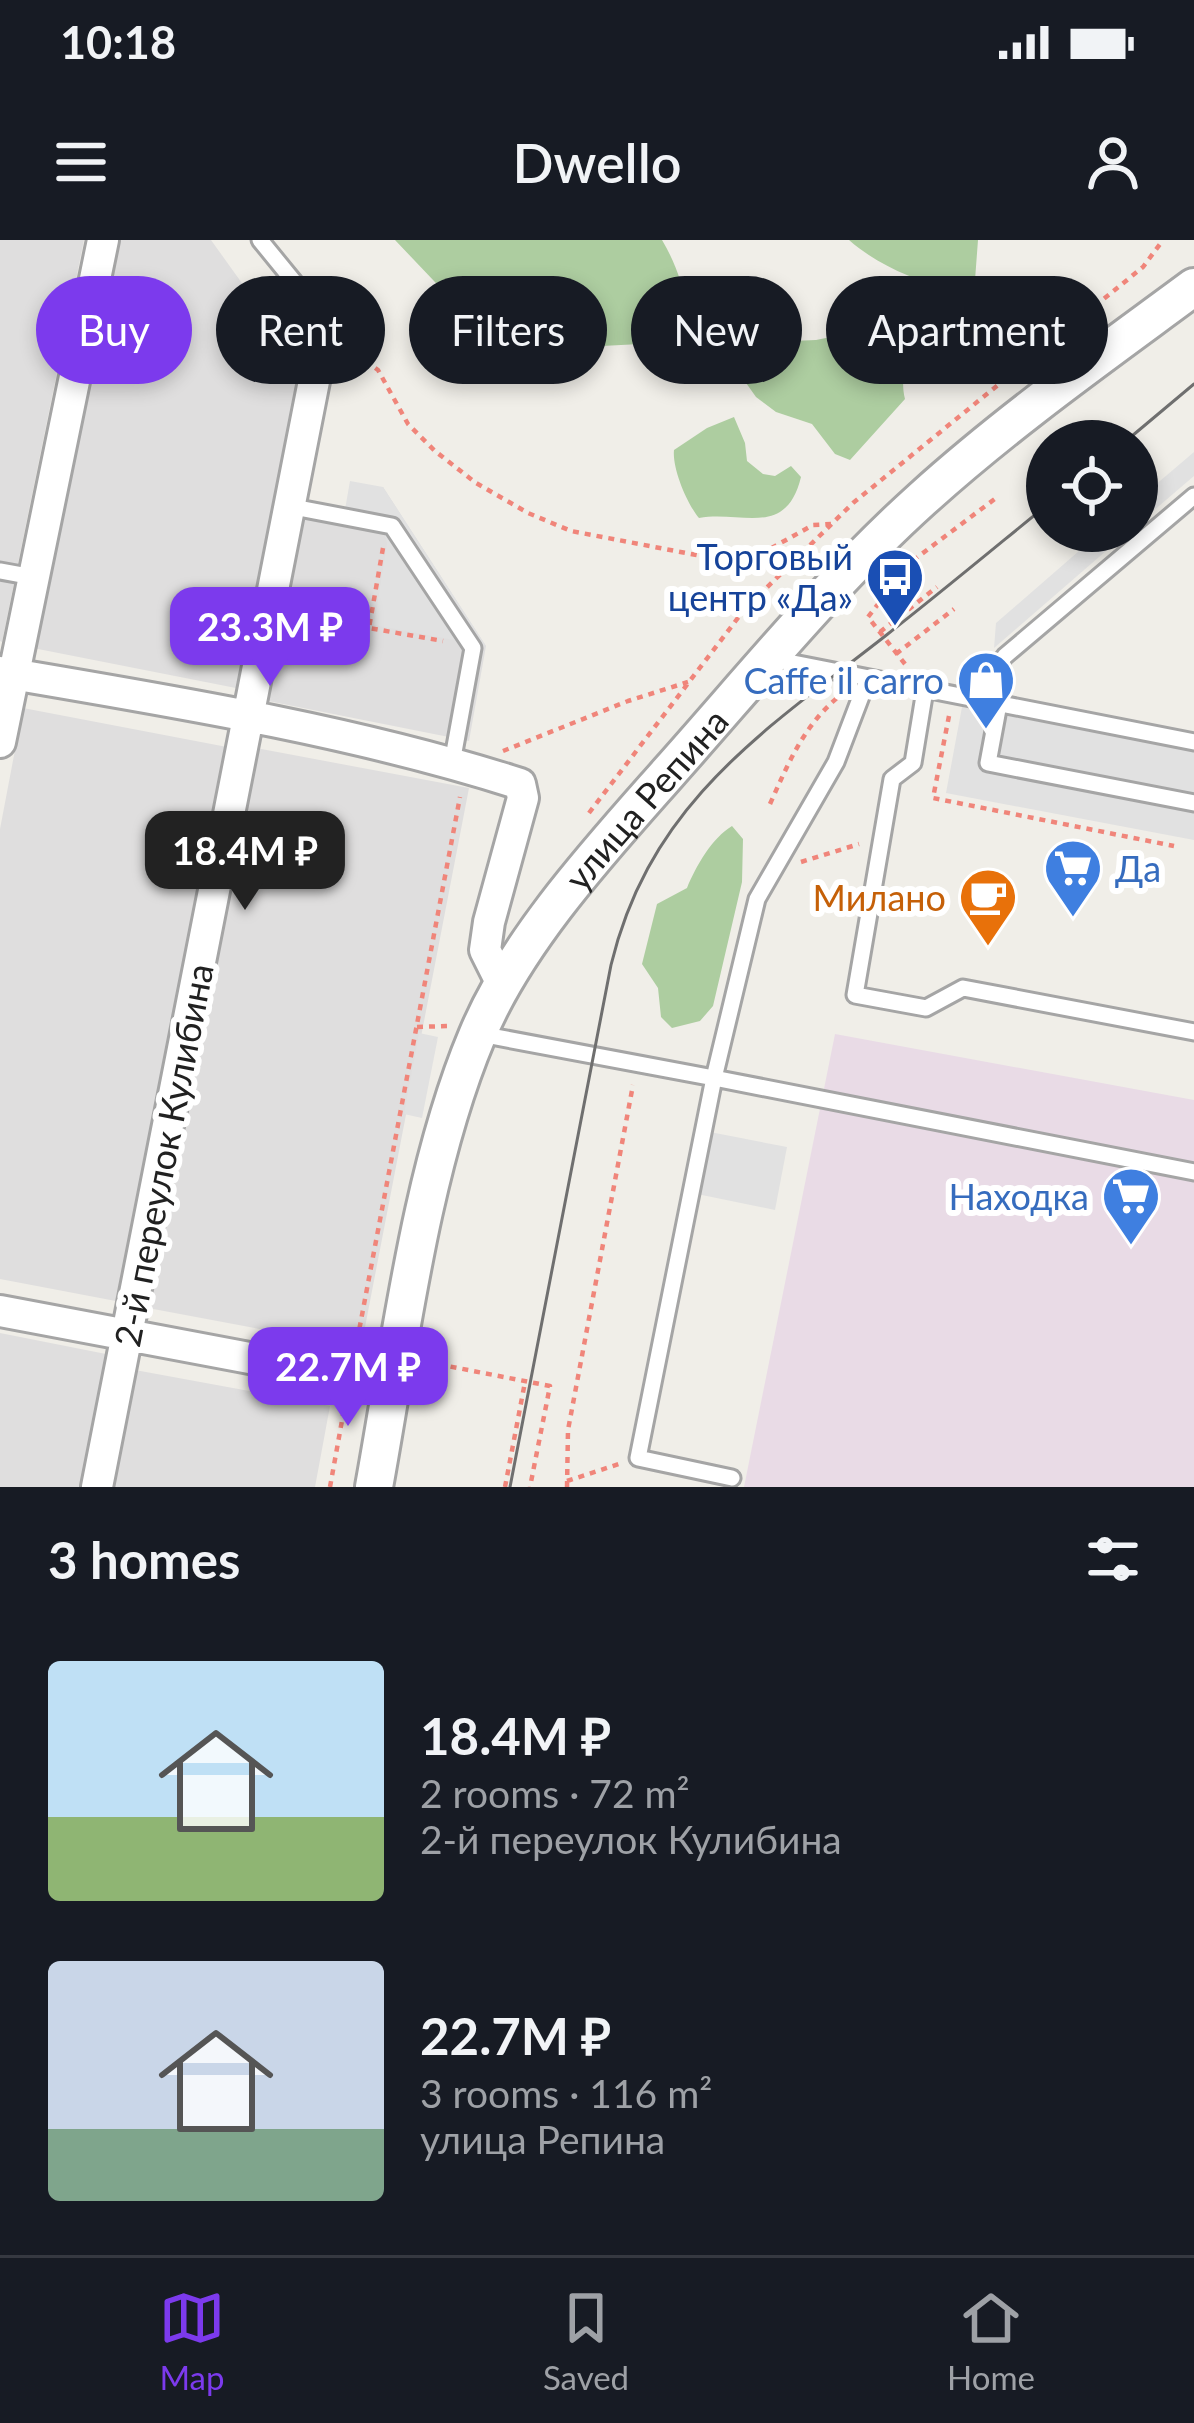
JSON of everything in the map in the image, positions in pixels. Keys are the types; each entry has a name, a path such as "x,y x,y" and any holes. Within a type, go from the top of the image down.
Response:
{"street":[{"path":"0,742 6,673 33,578 103,240"},
{"name":"улица Репина","path":"374,1487 429,1198 454,1098 478,1033 503,986 604,847 885,535 953,471 1192,290"},
{"name":"2-й переулок Кулибина","path":"98,1487 313,384"},
{"path":"6,673 250,718 459,764 520,784 523,798 485,950 503,986"},
{"path":"0,1311 351,1377 395,1370"}],"lane":[{"path":"260,240 289,276"},
{"path":"1194,496 1005,656 988,677 992,702 988,763 1194,803"},
{"path":"287,506 392,526 472,649 459,764"},
{"path":"0,572 33,578"},
{"path":"770,659 1194,742"},
{"path":"732,1478 638,1458 747,930 771,871 836,762 865,678"},
{"path":"925,689 913,763 892,779 855,995 926,1008 963,988 1194,1032"},
{"path":"478,1033 1194,1172"}],"path":[{"path":"330,1487 459,764 688,682 744,610 831,524 1144,266 1162,240"},
{"path":"385,383 408,424 435,451 476,483 571,531 712,558 750,560 813,525 831,524"},
{"path":"903,664 868,617 911,562 996,498"},
{"path":"383,539 369,628 456,644"},
{"path":"880,632 937,587"},
{"path":"896,654 954,609"},
{"path":"770,804 818,714 865,678"},
{"path":"953,695 932,798 1174,846"},
{"path":"771,871 882,837"},
{"path":"637,1063 568,1430 567,1484 638,1458"},
{"path":"395,1370 550,1386 530,1487"},
{"path":"505,1487 525,1382"}],"shaded area":[{"path":"0,240 84,240 77,276 36,276 36,384 55,384 0,641"},
{"path":"118,240 211,240 237,276 216,276 216,384 309,384 246,690 33,648 84,384 192,384 192,276 104,276 110,247"},
{"path":"1194,452 1194,476 1158,507 1158,483"},
{"path":"350,481 383,487 486,646 374,625 387,543 384,532 343,521"},
{"path":"383,487 486,646 469,741 268,701 302,499 345,507"},
{"path":"1078,552 1105,552 994,648 996,623"},
{"path":"962,707 1194,751 1194,840 946,793"},
{"path":"23,708 227,747 121,1302 0,1279 0,829"},
{"path":"256,748 469,788 361,1348 148,1308"},
{"path":"419,1033 438,1037 422,1118 404,1114"},
{"path":"835,1034 1194,1100 1194,1487 744,1487"},
{"path":"710,1132 787,1147 775,1210 697,1194"},
{"path":"0,1333 111,1355 86,1487 0,1487"},
{"path":"135,1370 330,1406 315,1487 113,1487"}],"green space":[{"path":"395,240 662,240 679,276 631,276 631,344 607,346 607,276 429,276"},
{"path":"849,240 978,240 975,276 909,276"},
{"path":"826,338 826,384 903,384 905,399 850,460 835,454 812,424 776,412 747,384 802,384 802,341"},
{"path":"734,417 747,461 763,474 775,476 791,466 801,477 794,496 773,515 699,518 681,486 674,450"},
{"path":"732,826 743,839 742,882 713,1006 700,1021 672,1028 661,1017 658,988 642,964 657,904 687,888 705,853"}],"tram line":[{"path":"1151,420 1194,384"},
{"path":"510,1487 611,965 629,909 653,859 682,816 754,741 1026,522"}],"place":[{"name":"Торговый центр «Да»","path":"895,628"},
{"name":"Caffe il carro","path":"986,731"},
{"name":"Да","path":"1073,919"},
{"name":"Милано","path":"988,948"},
{"name":"Находка","path":"1131,1247"}]}
